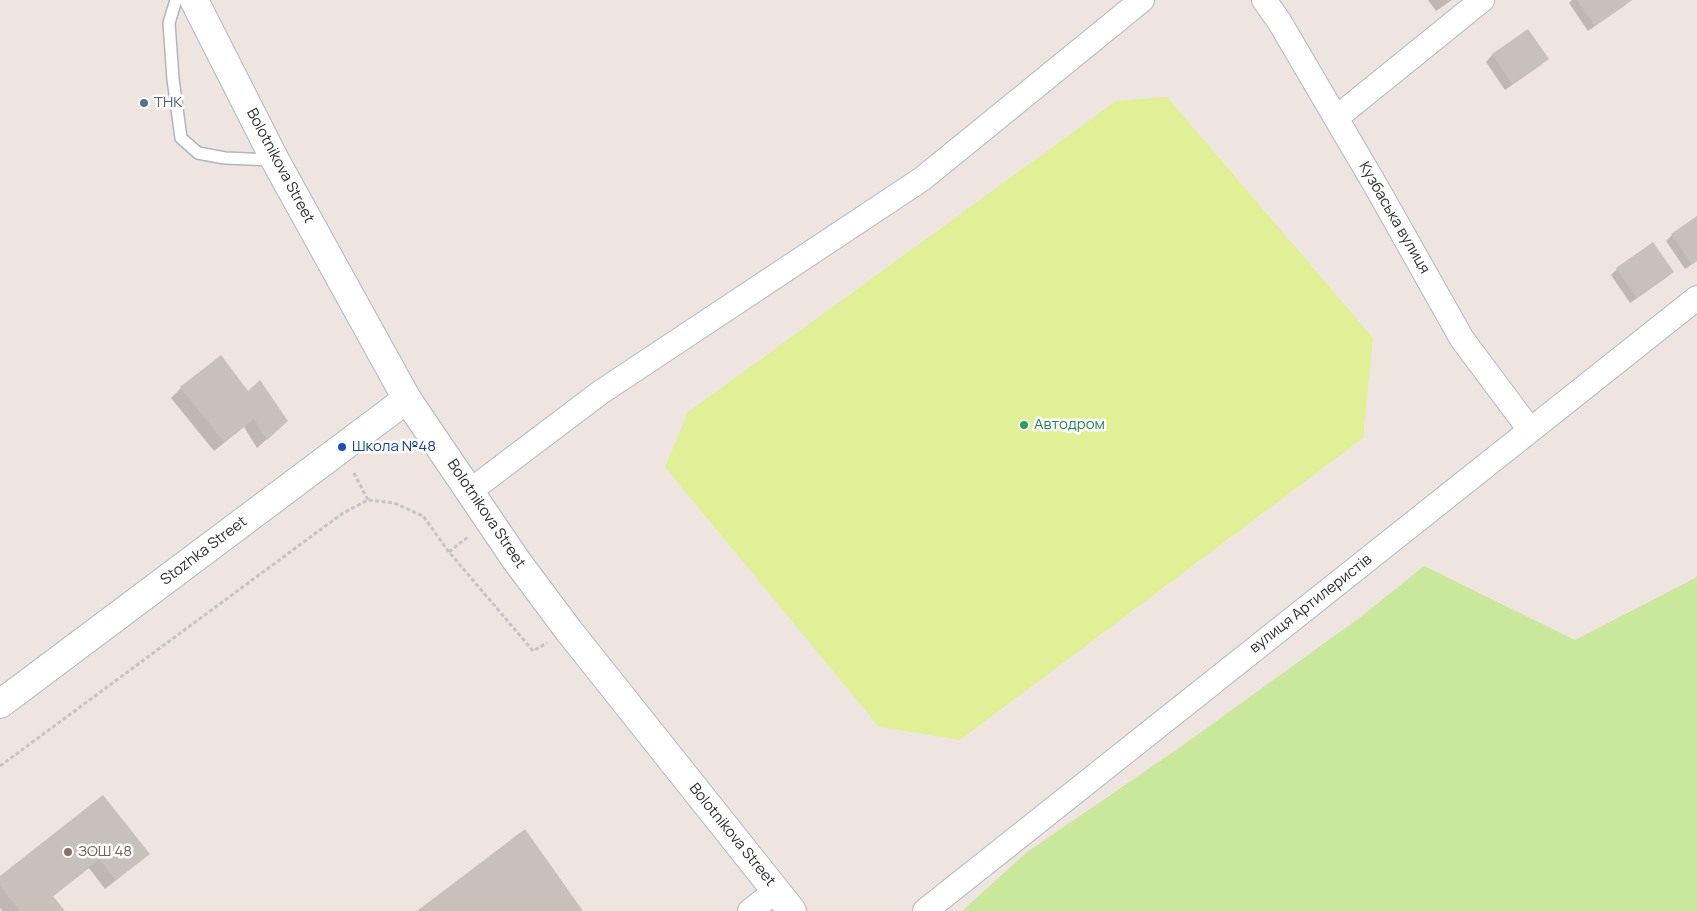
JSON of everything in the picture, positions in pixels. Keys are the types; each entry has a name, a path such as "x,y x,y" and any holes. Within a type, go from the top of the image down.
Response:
{"main road":[{"name":"Bolotnikova Street","path":"194,0 275,160 407,399 516,560 569,631 784,901"},
{"name":"Stozhka Street","path":"0,704 407,399"}],"street":[{"path":"470,491 601,392 922,179 1142,0"},
{"name":"Кузбаська вулиця","path":"1264,0 1279,21 1336,118 1462,339 1530,430"},
{"path":"1336,118 1482,0"},
{"name":"вулиця Артилеристів","path":"924,911 1697,298"},
{"path":"750,911 784,901"}],"lane":[{"path":"176,0 169,23 176,106 181,138 198,153 226,158 275,160"}],"path":[{"path":"0,766 342,513 368,500 394,503 422,516 449,552 533,651"}],"green space":[{"name":"Автодром","path":"1167,97 1373,338 1363,438 960,740 879,727 665,467 688,412 1116,101"},
{"path":"1424,566 1575,640 1697,577 1697,911 962,911 1027,852 1179,748 1362,616"}],"building":[{"path":"1577,0 1632,0 1595,26"},
{"path":"1528,29 1549,59 1512,84 1492,54"},
{"path":"1697,216 1697,261 1692,264 1671,234"},
{"path":"1653,242 1674,272 1637,298 1616,268"},
{"path":"221,355 248,391 260,380 288,421 267,440 254,419 224,442 180,387"},
{"path":"103,795 150,854 116,880 99,859 53,896 65,911 20,911 0,886 0,876"},
{"path":"525,829 583,911 417,911"}],"place":[{"name":"ТНК","path":"144,103"},
{"name":"Автодром","path":"1024,425"},
{"name":"Школа №48","path":"342,447"},
{"name":"ЗОШ 48","path":"68,852"}]}
